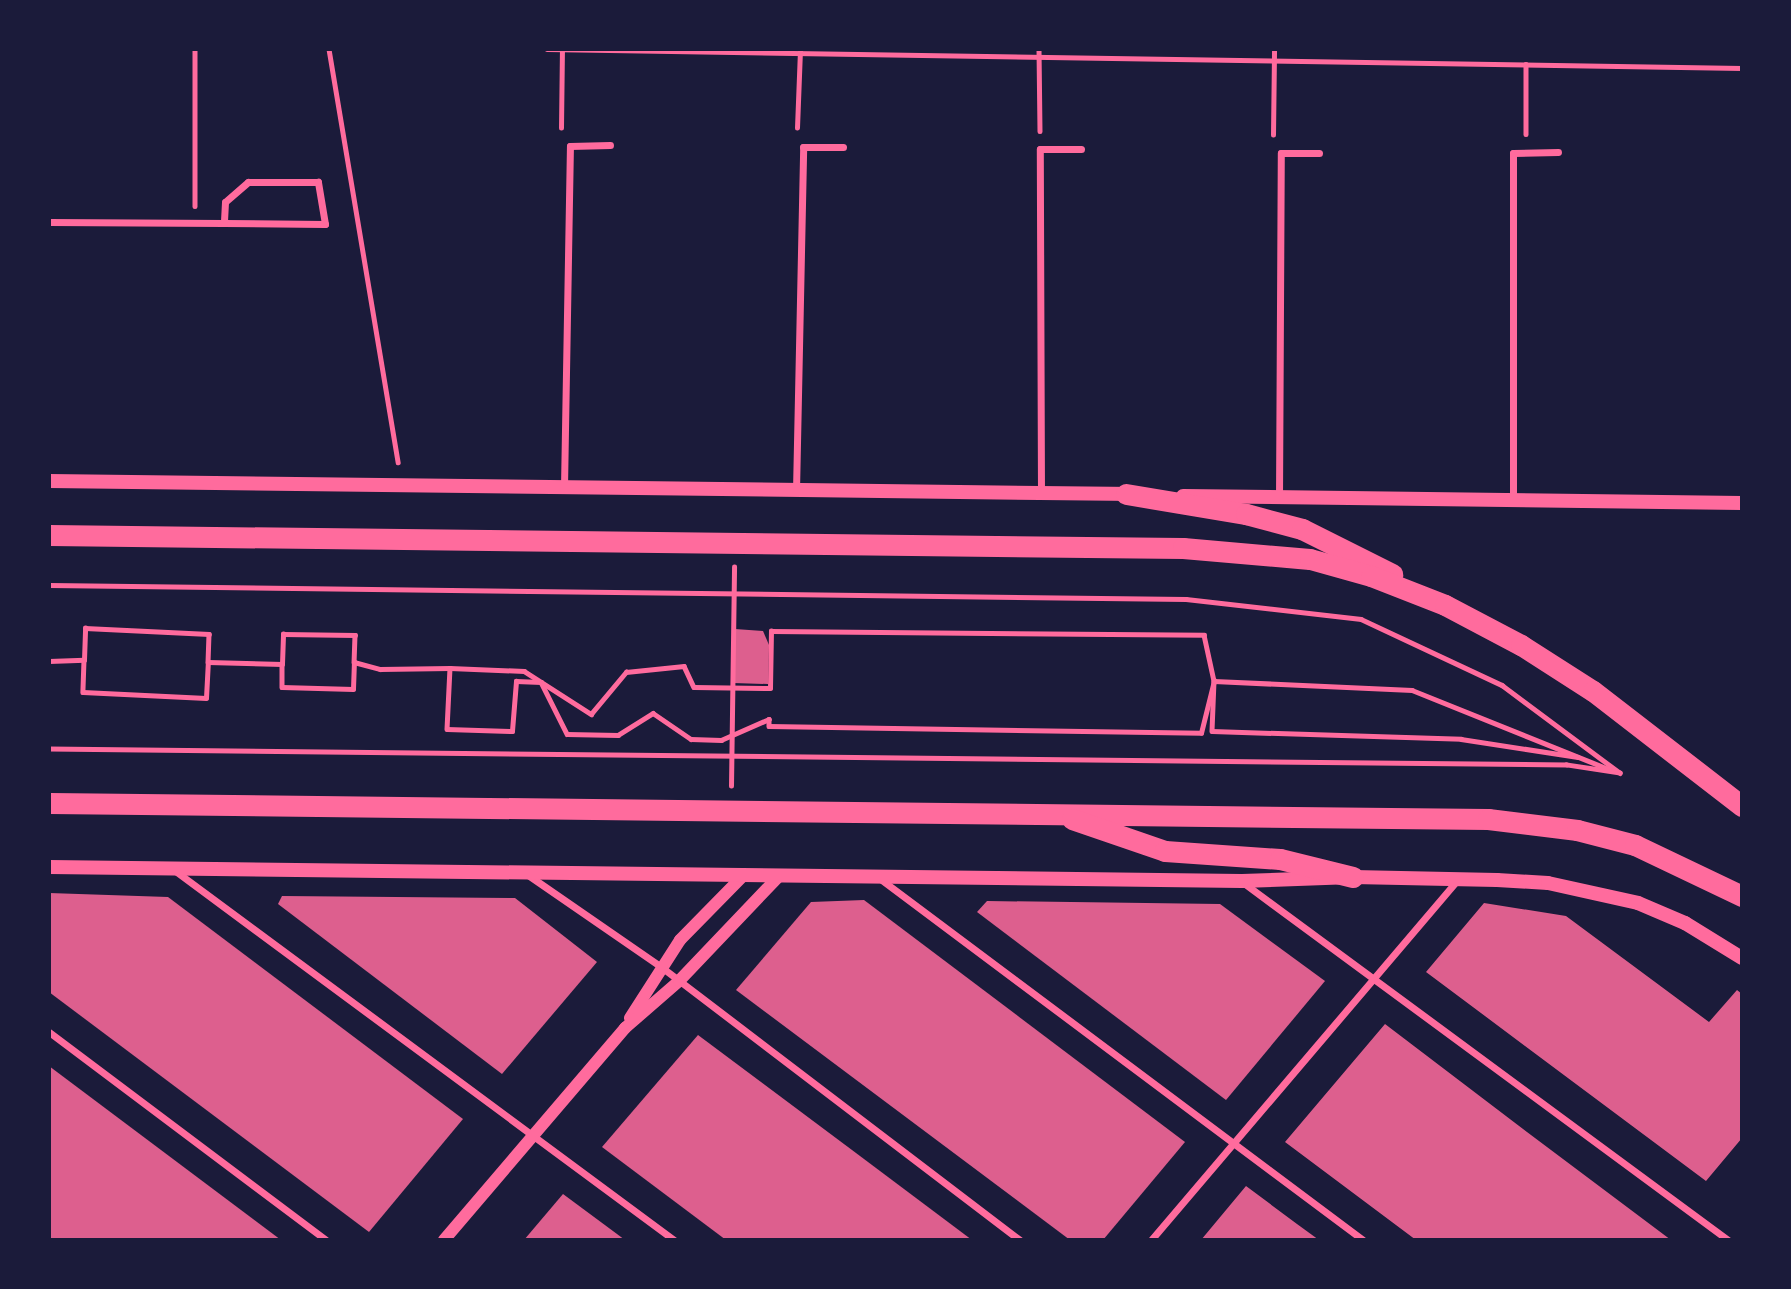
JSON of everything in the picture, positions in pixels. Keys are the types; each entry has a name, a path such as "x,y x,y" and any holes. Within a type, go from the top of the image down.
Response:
{"highway":[{"path":"1126,494 1245,514 1302,529 1367,559 1445,606 1521,645 1593,691 1742,806"},
{"path":"49,535 1230,550 1322,563 1371,576 1445,606"},
{"path":"49,803 1440,817 1536,823 1635,845 1742,896"},
{"path":"1054,813 1165,851 1280,859 1353,877"}],"main road":[{"path":"49,481 1742,503"},
{"path":"49,867 1242,881 1353,877 1458,878 1548,883 1597,892 1685,923 1742,958"}],"street":[{"path":"564,488 570,146 610,145"},
{"path":"796,491 803,147 843,147"},
{"path":"1041,495 1040,149 1081,149"},
{"path":"1513,500 1513,153 1558,152"},
{"path":"1279,498 1281,153 1319,153"},
{"path":"49,222 325,224 318,182 248,182 225,201 224,223"},
{"path":"171,868 674,1240"},
{"path":"524,872 660,966 1020,1240"},
{"path":"625,1028 660,966 743,876"},
{"path":"444,1240 625,1028 680,981 779,876"},
{"path":"877,877 1363,1240"},
{"path":"1151,1240 1458,878"},
{"path":"1242,881 1375,975 1728,1240"},
{"path":"49,1032 326,1240"}],"path":[{"path":"195,49 195,223"},
{"path":"329,49 402,486"},
{"path":"547,49 1742,68"},
{"path":"562,49 561,139 570,146"},
{"path":"1039,49 1040,149"},
{"path":"1274,49 1273,146 1281,153"},
{"path":"800,51 796,140 803,147"},
{"path":"1526,64 1526,153"},
{"path":"731,796 734,553"},
{"path":"49,584 1186,599 1361,620 1502,685 1620,773"},
{"path":"85,628 209,634 206,698 83,692 84,660 85,628"},
{"path":"354,662 380,668 524,671 591,714 626,672 684,666 694,687 770,688 771,631 1204,635 1214,681 1212,731 1461,739 1578,757"},
{"path":"283,634 355,635 353,689 282,687 282,664 283,634"},
{"path":"49,660 84,660"},
{"path":"208,662 282,664"},
{"path":"450,668 447,729 512,731 516,681 541,682"},
{"path":"1214,681 1412,690 1620,773"},
{"path":"541,682 567,734 618,735 653,713 691,739 720,740 769,719 769,726 1201,733 1214,681"},
{"path":"49,749 1567,765 1620,773"}],"building":[{"path":"735,629 763,631 769,645 768,684 733,683"},
{"path":"49,893 168,897 463,1119 369,1232 49,992"},
{"path":"282,896 515,898 597,962 502,1074 278,904"},
{"path":"864,900 1185,1142 1103,1240 1070,1240 736,990 811,902"},
{"path":"987,901 1220,904 1325,981 1226,1100 977,912"},
{"path":"1484,903 1566,916 1709,1022 1737,990 1742,994 1742,1138 1706,1181 1426,972"},
{"path":"1385,1024 1671,1240 1416,1240 1285,1142"},
{"path":"698,1035 972,1240 726,1240 602,1147"},
{"path":"49,1066 281,1240 49,1240"},
{"path":"1246,1186 1297,1224 1319,1240 1201,1240"},
{"path":"563,1194 617,1234 625,1240 524,1240"}]}
